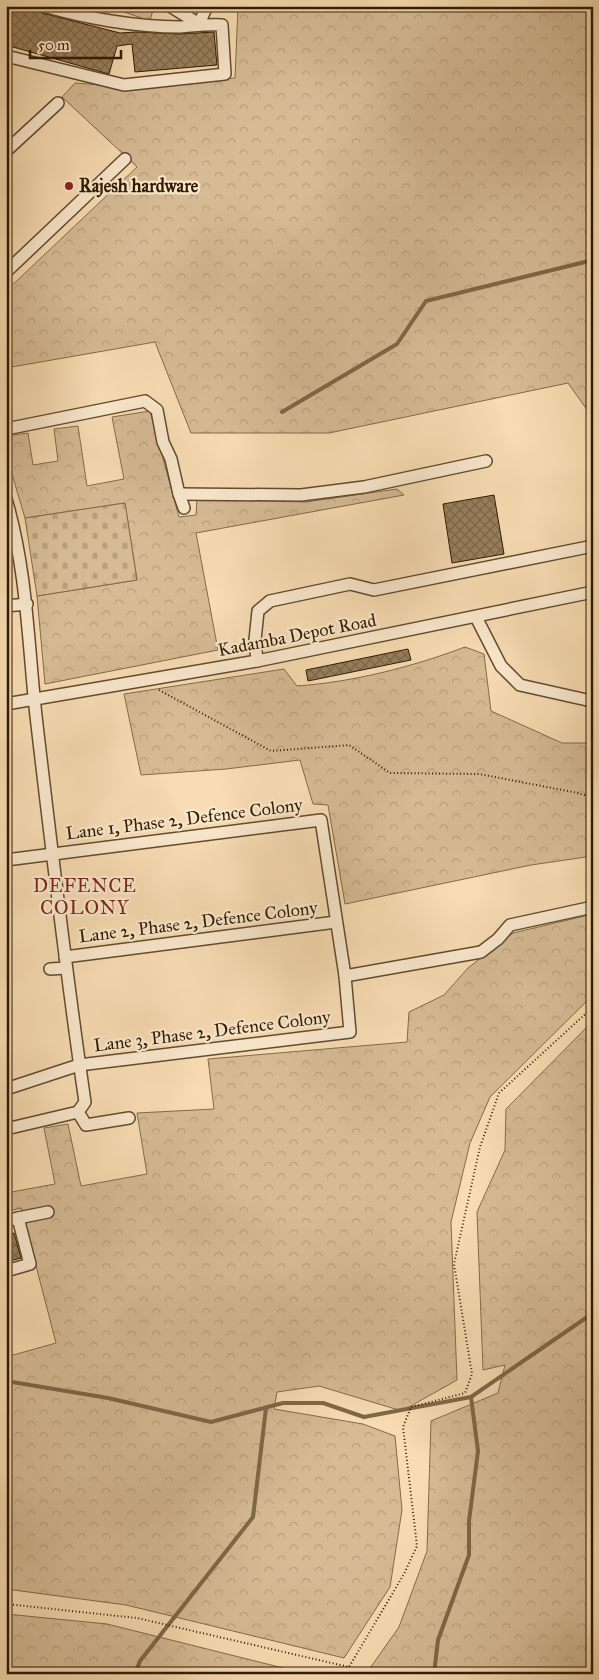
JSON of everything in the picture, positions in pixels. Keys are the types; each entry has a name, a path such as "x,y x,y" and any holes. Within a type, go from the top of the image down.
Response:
{"street":[{"path":"6,56 124,85 225,74 222,25 199,24 180,26 86,18 44,6"},
{"path":"170,6 199,24"},
{"path":"199,24 207,6"},
{"path":"6,152 58,104"},
{"path":"6,272 125,159"},
{"path":"6,429 144,401 157,410 162,442 171,459 184,508"},
{"path":"179,494 301,495 364,487 486,461"},
{"path":"6,499 16,530 27,604 34,700 84,1102 78,1112 6,1129"},
{"path":"257,661 255,640 258,611 270,601 350,584 374,590 593,546"},
{"name":"Kadamba Depot Road","path":"6,704 144,682 257,661 593,592"},
{"path":"6,606 27,604"},
{"path":"476,617 500,666 520,685 587,700 593,698"},
{"name":"Lane 1, Phase 2, Defence Colony","path":"6,860 321,820 336,922"},
{"path":"336,922 345,976 481,952 498,939 510,925 593,907"},
{"name":"Lane 2, Phase 2, Defence Colony","path":"50,969 66,962 336,922"},
{"name":"Lane 3, Phase 2, Defence Colony","path":"6,1089 79,1065 350,1032 345,976"},
{"path":"78,1112 86,1126 129,1118"},
{"path":"6,1221 48,1212"},
{"path":"6,1271 30,1264 18,1218"}],"path":[{"path":"144,682 271,751 349,745 390,773 480,774 578,792 593,798"},
{"path":"6,1604 137,1618 349,1667 404,1574 417,1546 403,1427 412,1407 465,1393 472,1374 454,1264 480,1147 499,1093 593,1007"}],"green space":[{"path":"107,6 154,6 150,21"},
{"path":"238,6 593,6 593,418 568,383 329,433 191,433 155,342 6,368 6,291 137,167 62,97 75,83 131,87 235,78"},
{"path":"150,411 179,517 196,515 197,499 306,502 397,489 404,495 196,533 218,650 45,684 37,596 137,580 125,503 25,518 6,454 6,436 28,433 33,465 58,461 54,429 78,426 87,486 124,479 112,417"},
{"path":"125,503 137,580 37,596 25,518"},
{"path":"465,647 484,654 491,711 562,743 593,743 593,856 531,865 345,904 328,805 313,804 300,760 226,769 141,775 124,694 284,669 297,686 318,684 382,673"},
{"path":"593,914 593,995 490,1097 470,1143 451,1222 457,1380 402,1411 319,1386 277,1392 274,1409 363,1424 395,1436 402,1510 390,1587 344,1658 126,1605 6,1589 6,1357 56,1343 21,1208 6,1212 6,1193 55,1184 44,1128 68,1124 81,1186 147,1174 137,1113 214,1109 208,1059 407,1042 409,1012 444,995 468,968 513,933"},
{"path":"593,1021 593,1674 366,1674 399,1627 427,1551 431,1421 498,1393 505,1365 483,1370 477,1212 505,1150 506,1109"},
{"path":"6,1614 107,1624 307,1674 6,1673"}],"building":[{"path":"6,6 25,6 42,13 120,33 180,34 214,32 217,65 135,72 132,44 117,46 109,74 91,69 6,45"},
{"path":"494,495 504,554 452,563 443,504"},
{"path":"408,649 411,660 308,681 306,670"},
{"path":"14,1233 21,1258 6,1262 6,1235"}],"waterway":[{"path":"282,412 397,344 426,301 593,260"},
{"path":"6,1381 108,1398 211,1422 283,1403 323,1403 364,1417 471,1397 593,1313"},
{"path":"434,1674 438,1640 469,1555 469,1521 478,1451 471,1397"},
{"path":"135,1674 140,1661 253,1517 266,1408"}],"place":[{"name":"Rajesh hardware","path":"69,186"}],"district":[{"name":"DEFENCE COLONY","path":"85,896"}]}
